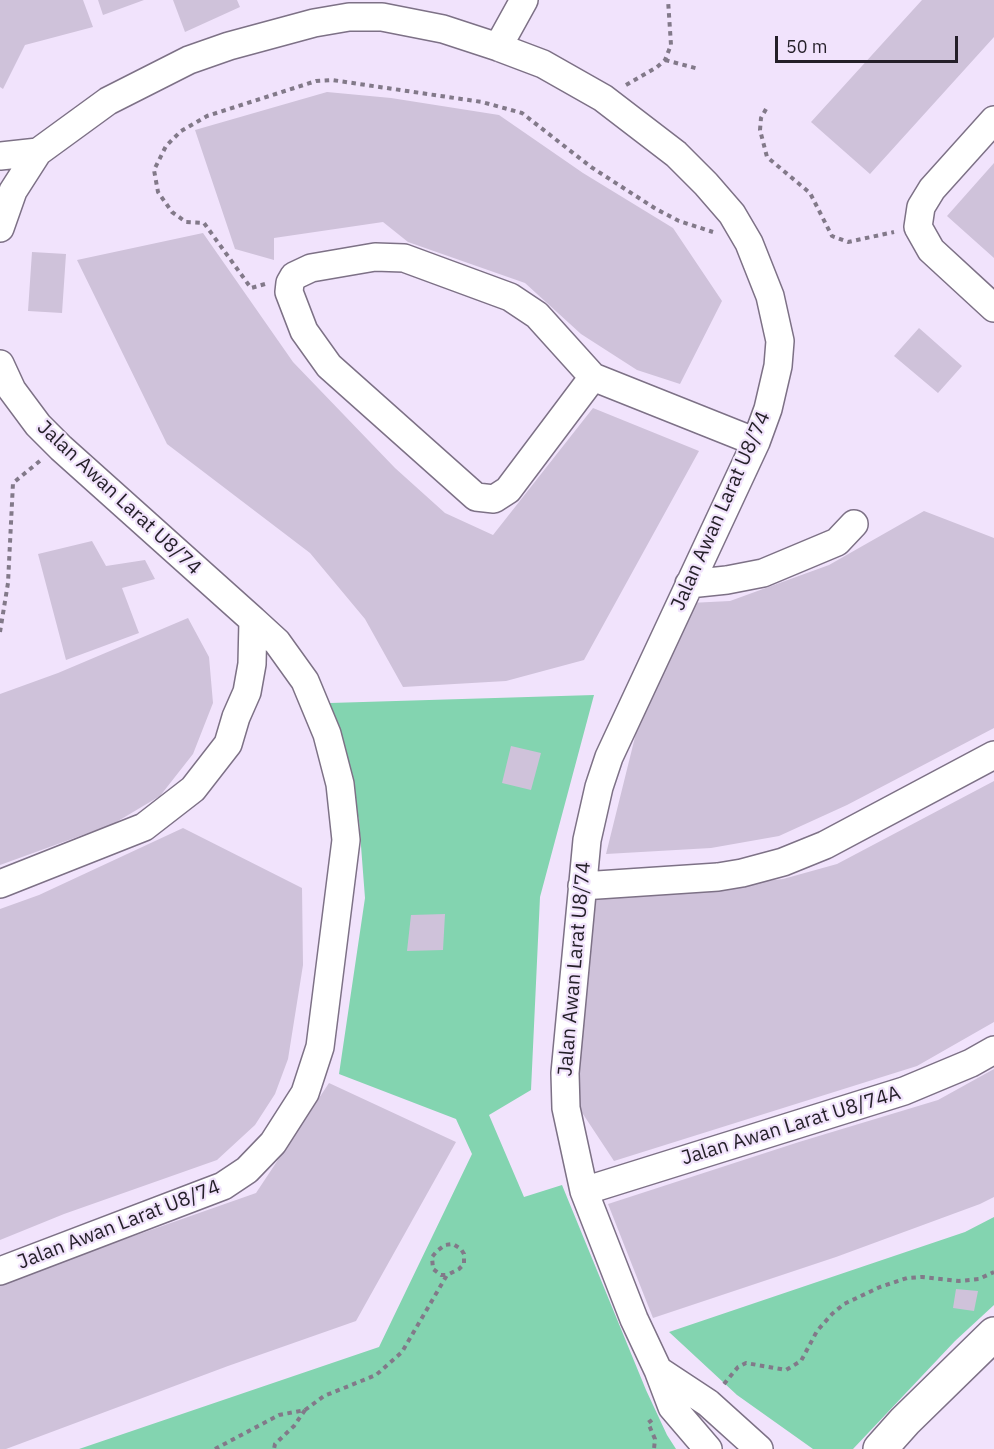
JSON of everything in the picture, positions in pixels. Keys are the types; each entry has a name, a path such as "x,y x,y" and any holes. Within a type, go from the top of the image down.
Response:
{"street":[{"path":"498,47 524,0"},
{"name":"Jalan Awan Larat U8/74","path":"0,228 13,191 38,153 108,101 189,60 229,46 314,23 349,17 382,17 443,29 498,47 543,64 603,98 676,154 732,214 749,243 770,296 780,341 778,366 768,410 756,442 602,777 592,813 582,886 565,1093 584,1191 634,1319 658,1370 683,1400 708,1449"},
{"path":"994,120 932,189 921,207 918,227 931,250 994,308"},
{"path":"0,156 38,153"},
{"path":"592,377 508,490 494,499 476,497 329,366 304,331 289,292 290,283 294,276 311,268 375,257 404,258 510,297 537,315 592,377 756,442"},
{"name":"Jalan Awan Larat U8/74","path":"0,364 12,390 38,425 277,642 305,681 327,734 340,784 346,840 320,1047 305,1093 273,1143 247,1170 223,1186 0,1271"},
{"path":"689,584 763,573 837,542 854,524"},
{"path":"0,884 144,826 193,789 228,744 247,692 252,664 253,620"},
{"path":"582,886 718,878 783,862 825,845 994,755"},
{"name":"Jalan Awan Larat U8/74A","path":"584,1191 904,1091 971,1063 994,1050"},
{"path":"880,1449 913,1413 994,1334"},
{"path":"683,1400 708,1403 759,1449"}],"path":[{"path":"603,98 665,60 671,45 668,0"},
{"path":"665,60 699,69"},
{"path":"290,283 267,284 251,288 204,223 186,222 172,212 158,192 154,170 173,139 181,131 207,116 316,81 332,80 470,100 522,113 591,167 656,209 679,222 749,243"},
{"path":"766,109 761,118 760,130 767,157 810,193 832,236 848,242 918,227"},
{"path":"0,632 8,583 13,483 34,465 61,448"},
{"path":"274,1449 275,1444 294,1426 305,1410 324,1396 376,1375 402,1352 447,1275 464,1264 464,1254 453,1244 445,1245 432,1257 434,1269 441,1275 447,1275"},
{"path":"654,1449 654,1439 648,1423 683,1400 713,1391 725,1383 738,1367 746,1363 786,1370 801,1361 817,1331 844,1304 880,1287 907,1278 922,1277 959,1281 979,1279 994,1272"},
{"path":"215,1449 279,1415 305,1410"}],"green space":[{"path":"594,695 540,897 531,1090 489,1115 524,1197 562,1185 646,1390 676,1449 79,1449 379,1347 472,1154 456,1119 339,1074 365,898 359,820 330,703"},
{"path":"994,1217 994,1305 955,1341 853,1449 813,1449 737,1395 669,1332 965,1232"}],"building":[{"path":"0,0 83,0 93,27 25,45 3,89 0,87"},
{"path":"98,0 144,0 103,15"},
{"path":"173,0 237,0 240,7 185,32"},
{"path":"922,0 994,0 994,37 870,174 811,122"},
{"path":"327,92 391,98 499,115 583,173 673,228 722,301 680,384 637,370 581,334 525,283 408,242 383,222 274,238 274,260 235,249 195,130"},
{"path":"994,163 994,258 947,216"},
{"path":"203,233 293,362 395,468 445,513 493,535 593,408 699,451 584,660 506,681 403,687 365,619 310,553 167,444 77,260"},
{"path":"32,252 66,254 62,313 28,311"},
{"path":"919,328 962,366 938,393 894,356"},
{"path":"924,511 994,538 994,728 847,805 779,836 711,848 606,854 636,733 690,603 730,601 829,565"},
{"path":"92,541 106,566 145,560 155,579 122,588 139,633 66,660 38,554"},
{"path":"188,618 209,657 213,703 193,754 160,796 113,824 0,865 0,694 58,673"},
{"path":"511,746 541,753 531,790 502,783"},
{"path":"994,781 994,1022 917,1066 614,1161 577,1105 575,1048 591,900 783,879 837,864"},
{"path":"183,828 302,888 303,965 288,1059 275,1094 255,1125 217,1160 64,1214 0,1240 0,909 39,895"},
{"path":"445,914 443,950 407,951 411,915"},
{"path":"994,1069 994,1197 836,1257 653,1318 608,1204 938,1100"},
{"path":"329,1083 456,1142 356,1321 6,1449 0,1449 0,1283 256,1193"},
{"path":"956,1289 978,1291 974,1311 953,1308"}]}
